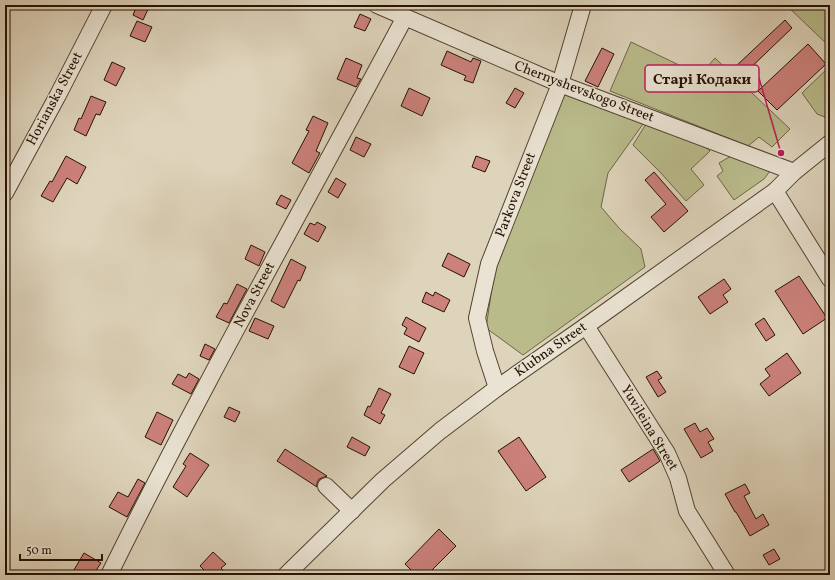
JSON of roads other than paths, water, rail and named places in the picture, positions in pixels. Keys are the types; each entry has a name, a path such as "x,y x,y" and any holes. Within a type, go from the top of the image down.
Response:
{"street":[{"name":"Horianska Street","path":"5,193 58,95 104,5"},
{"name":"Chernyshevskogo Street","path":"377,5 560,84 794,172"},
{"name":"Parkova Street","path":"497,388 485,351 478,318 489,264 560,84 583,5"},
{"name":"Nova Street","path":"109,575 146,500 254,296 405,18"},
{"name":"Klubna Street","path":"286,575 383,480 440,431 497,388 775,191 794,172 830,143"},
{"path":"775,191 830,279"},
{"name":"Yuvileina Street","path":"586,326 667,453 678,478 687,511 727,575"},
{"path":"326,486 352,511"}],"place":[{"name":"Старі Кодаки","path":"781,153"}]}
